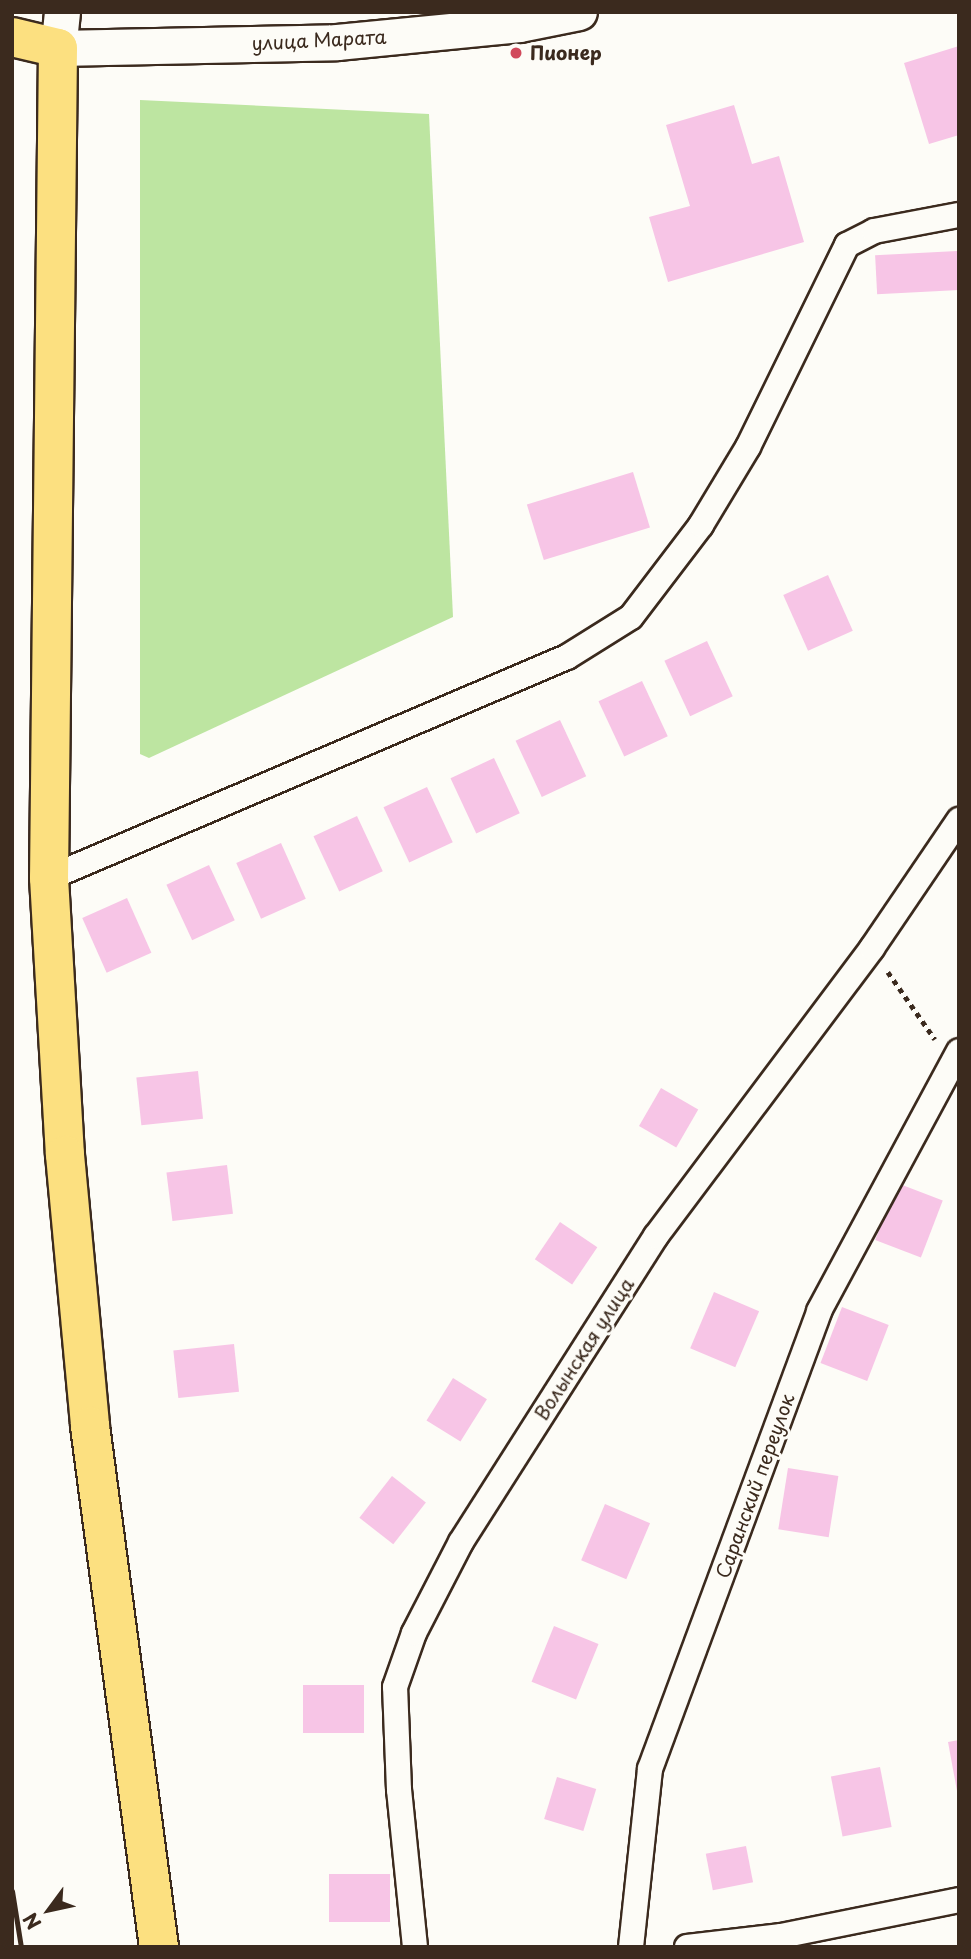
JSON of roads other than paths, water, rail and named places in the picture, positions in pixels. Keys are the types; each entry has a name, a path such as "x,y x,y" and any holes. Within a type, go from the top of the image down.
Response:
{"main road":[{"path":"12,37 60,30 49,878 65,1155 90,1426 159,1947"}],"street":[{"name":"улица Марата","path":"60,30 338,41 519,24 579,12"},
{"path":"49,878 567,657 614,629 655,590 701,525 748,447 846,245 874,231 959,215"},
{"name":"Волынская улица","path":"415,1947 398,1790 395,1686 414,1633 461,1542 656,1236 872,948 959,820"},
{"name":"Саранский переулок","path":"631,1947 655,1756 819,1311 957,1061"},
{"path":"687,1947 782,1936 959,1900"}],"railway":[{"path":"12,1891 21,1947"}],"place":[{"name":"Пионер","path":"516,53"}]}
